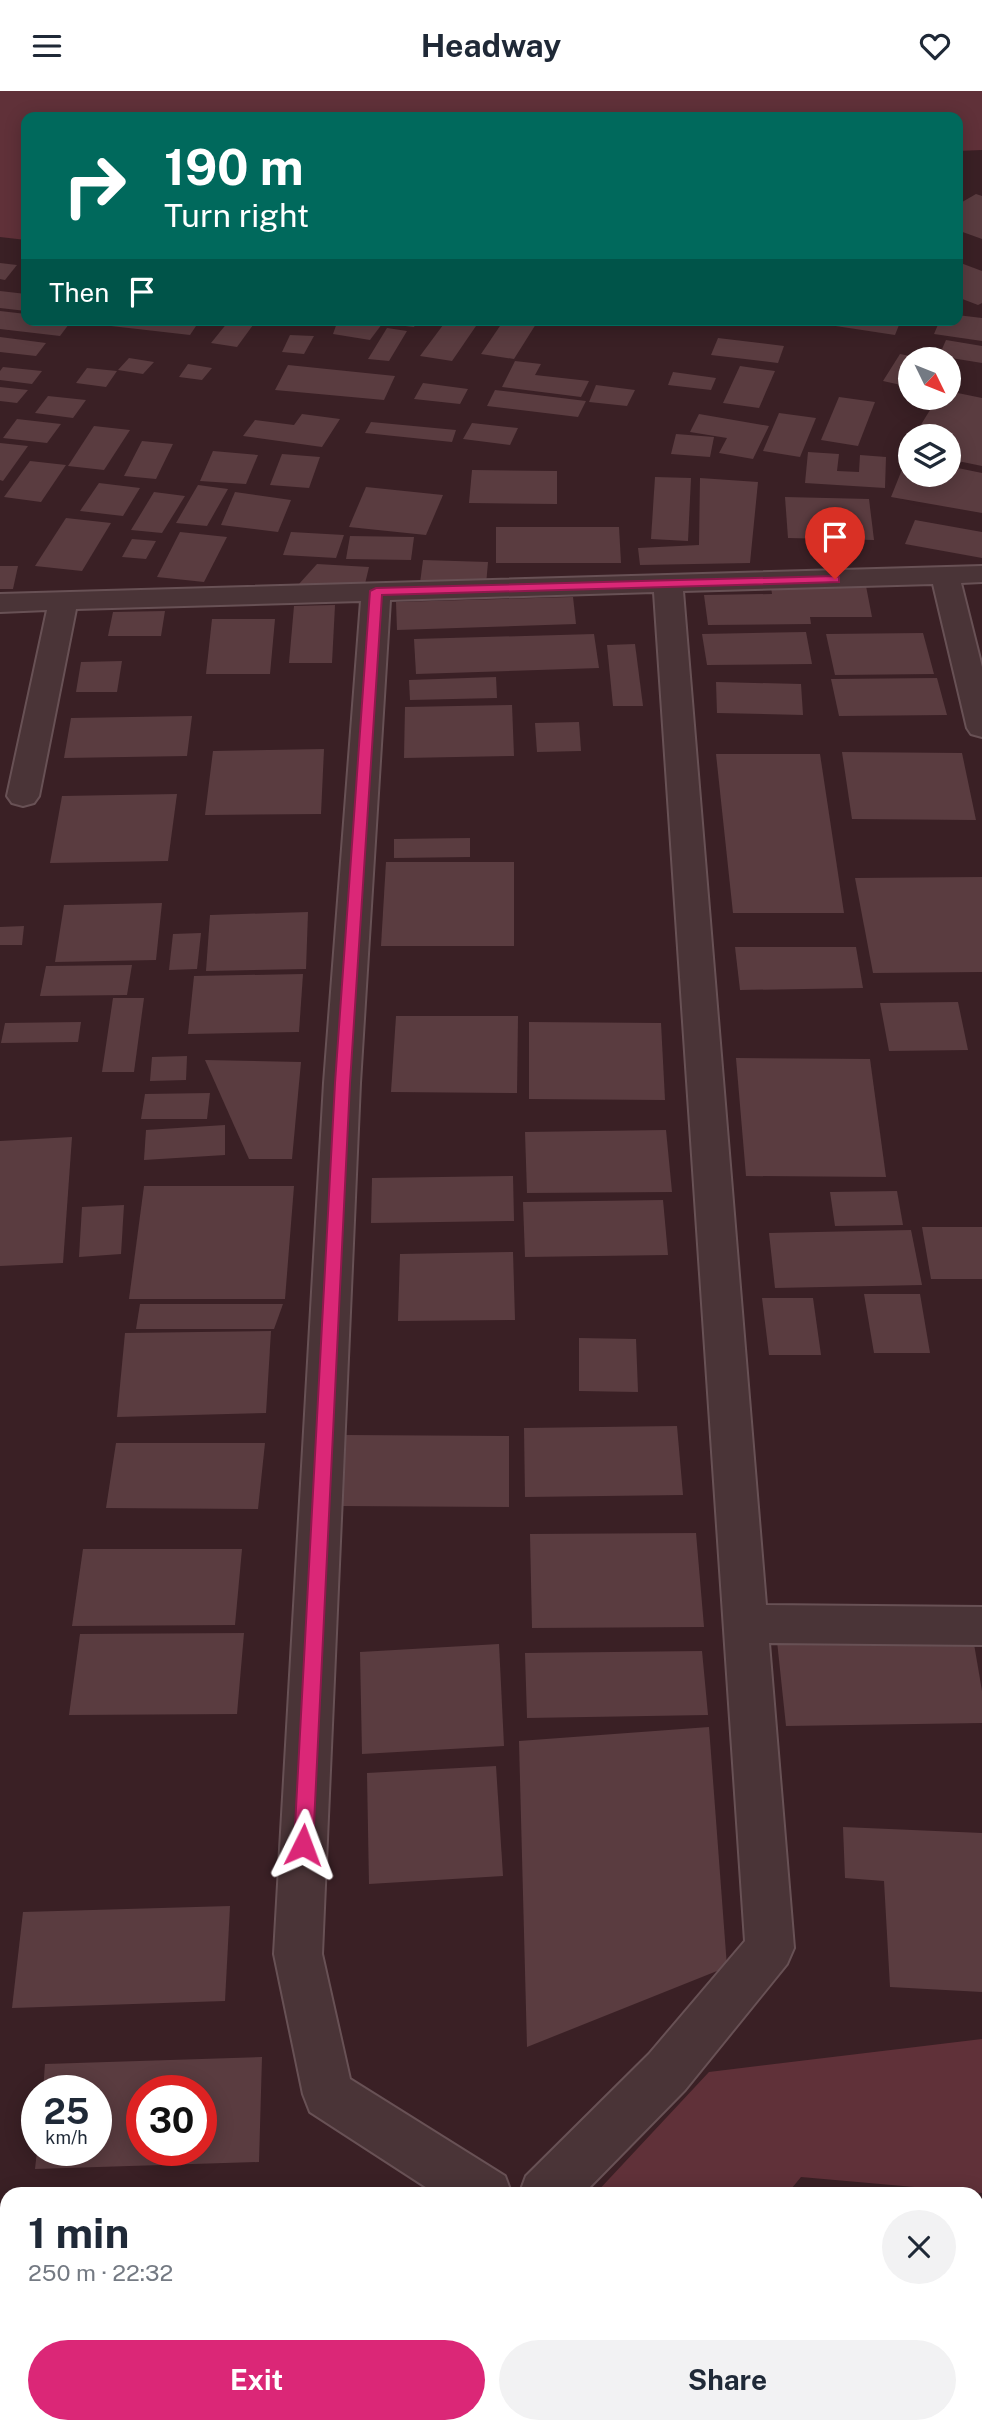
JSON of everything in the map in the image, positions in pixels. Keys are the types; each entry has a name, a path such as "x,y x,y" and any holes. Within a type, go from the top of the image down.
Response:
{"street":[{"path":"0,603 982,574"},
{"path":"945,575 982,728"},
{"path":"553,2187 667,2072 770,1948 668,585"},
{"path":"376,591 342,1083 298,1954 328,2094 473,2187"},
{"path":"23,796 63,603"},
{"path":"747,1624 982,1626"}],"shaded area":[{"path":"0,91 982,91 982,150 963,151 963,112 21,112 21,239 0,237"},
{"path":"982,2039 982,2187 914,2187 801,2177 793,2187 602,2187 709,2072"}],"building":[{"path":"976,194 982,196 982,239 963,232 963,202"},
{"path":"0,263 17,265 5,280 0,279"},
{"path":"963,264 982,271 982,303 978,305 963,299"},
{"path":"0,291 21,293 21,310 0,308"},
{"path":"0,311 21,313 21,326 68,326 60,336 0,329"},
{"path":"963,316 982,318 982,341 934,334 937,326 963,326"},
{"path":"111,326 196,326 190,335"},
{"path":"225,326 252,326 237,347 211,343"},
{"path":"336,326 380,326 370,340 333,334"},
{"path":"442,326 476,326 452,361 420,356"},
{"path":"500,326 535,326 514,359 481,354"},
{"path":"836,326 899,326 895,335"},
{"path":"387,328 407,331 389,361 368,359"},
{"path":"290,335 314,336 304,354 282,352"},
{"path":"0,337 46,343 36,356 0,352"},
{"path":"718,338 784,346 778,363 711,355"},
{"path":"946,340 982,346 982,363 961,360 961,347 943,347"},
{"path":"898,357 898,384 883,381"},
{"path":"129,358 154,362 143,374 118,370"},
{"path":"515,361 541,364 535,375 589,381 581,397 502,387"},
{"path":"188,364 212,368 202,380 179,377"},
{"path":"288,365 395,376 384,400 275,390"},
{"path":"740,366 775,371 759,408 723,403"},
{"path":"3,367 42,371 32,384 0,380"},
{"path":"87,368 117,371 106,387 76,383"},
{"path":"673,372 716,378 711,390 668,385"},
{"path":"423,383 468,389 460,404 414,399"},
{"path":"596,385 635,390 627,406 589,402"},
{"path":"0,387 28,390 17,403 0,401"},
{"path":"495,390 586,401 578,417 487,406"},
{"path":"961,394 982,398 982,466 961,462 961,424 921,424 930,410 961,410"},
{"path":"48,396 86,400 73,418 35,413"},
{"path":"839,397 875,402 858,446 821,440"},
{"path":"779,413 816,418 800,457 763,451"},
{"path":"302,414 340,419 322,447 243,436 255,420 294,425"},
{"path":"699,414 769,426 753,459 719,453 727,438 690,432"},
{"path":"17,419 61,424 47,443 3,438"},
{"path":"371,422 456,430 452,442 365,433"},
{"path":"472,423 518,428 510,445 463,439"},
{"path":"94,426 130,430 104,470 68,466"},
{"path":"676,434 714,437 710,457 671,454"},
{"path":"142,441 173,444 156,479 124,476"},
{"path":"0,443 28,446 3,481 0,480"},
{"path":"213,451 258,455 246,484 200,481"},
{"path":"808,452 839,454 837,471 859,472 860,455 886,457 885,488 805,483"},
{"path":"282,454 320,457 309,488 270,485"},
{"path":"30,461 66,465 41,502 4,497"},
{"path":"961,469 982,473 982,513 891,497 898,480 898,487 961,487"},
{"path":"472,470 557,471 557,504 469,503"},
{"path":"655,477 691,478 688,541 651,539"},
{"path":"700,478 758,482 750,563 640,565 638,548 699,545"},
{"path":"99,483 140,488 123,516 80,511"},
{"path":"198,485 228,489 207,526 176,523"},
{"path":"366,487 443,495 426,535 349,527"},
{"path":"154,492 185,496 162,533 131,530"},
{"path":"235,492 291,500 278,532 221,525"},
{"path":"785,497 869,499 874,540 788,538"},
{"path":"66,518 111,523 82,571 35,566"},
{"path":"915,520 982,532 982,558 905,544"},
{"path":"496,527 619,527 621,563 496,563"},
{"path":"180,532 227,537 204,582 157,577"},
{"path":"291,532 344,535 336,558 283,555"},
{"path":"350,536 414,537 411,560 346,559"},
{"path":"132,539 156,541 146,559 122,557"},
{"path":"423,560 488,562 486,585 420,583"},
{"path":"317,564 369,567 364,588 299,584"},
{"path":"0,566 18,566 13,589 0,589"},
{"path":"866,586 872,617 810,617 811,624 708,625 704,595 772,594 771,587"},
{"path":"573,597 576,624 397,630 396,602"},
{"path":"335,605 332,663 289,663 294,606"},
{"path":"165,611 161,636 108,636 113,612"},
{"path":"212,619 275,619 270,674 206,674"},
{"path":"806,632 812,664 707,665 702,634"},
{"path":"923,633 934,674 835,675 826,634"},
{"path":"594,634 599,668 416,674 414,639"},
{"path":"635,644 643,706 613,706 607,645"},
{"path":"122,661 117,692 76,692 81,662"},
{"path":"496,677 497,698 410,700 409,680"},
{"path":"937,678 947,715 839,716 831,679"},
{"path":"716,682 801,684 803,715 717,713"},
{"path":"512,705 514,756 404,758 405,707"},
{"path":"192,716 187,756 64,758 71,718"},
{"path":"579,722 581,751 537,752 535,723"},
{"path":"324,749 321,814 205,815 213,751"},
{"path":"842,752 962,753 976,820 852,819"},
{"path":"716,754 820,754 844,913 733,913"},
{"path":"177,794 168,861 50,863 62,796"},
{"path":"470,838 470,857 394,858 394,839"},
{"path":"386,862 514,862 514,946 381,946"},
{"path":"982,877 982,972 873,973 855,878"},
{"path":"162,903 156,960 55,962 64,905"},
{"path":"308,912 306,969 206,971 210,915"},
{"path":"24,926 22,945 0,945 0,927"},
{"path":"201,933 197,969 169,970 173,934"},
{"path":"735,947 856,947 863,988 740,990"},
{"path":"132,965 127,995 40,996 46,966"},
{"path":"303,974 299,1032 188,1034 194,976"},
{"path":"113,998 144,998 134,1072 102,1072"},
{"path":"958,1002 968,1050 889,1051 880,1003"},
{"path":"396,1016 518,1016 517,1093 391,1092"},
{"path":"81,1022 78,1042 1,1043 5,1023"},
{"path":"529,1022 661,1023 665,1100 529,1099"},
{"path":"187,1056 186,1080 150,1081 152,1057"},
{"path":"736,1058 870,1059 886,1177 746,1176"},
{"path":"205,1060 301,1062 292,1159 249,1159"},
{"path":"210,1093 207,1119 141,1119 145,1094"},
{"path":"225,1125 225,1155 144,1160 146,1130"},
{"path":"666,1130 672,1192 527,1193 525,1132"},
{"path":"72,1137 63,1263 0,1266 0,1141"},
{"path":"513,1176 514,1221 371,1223 372,1178"},
{"path":"144,1186 294,1186 285,1299 129,1299"},
{"path":"897,1191 903,1225 835,1226 830,1192"},
{"path":"663,1200 668,1255 525,1257 523,1202"},
{"path":"124,1205 121,1254 79,1257 82,1207"},
{"path":"922,1227 982,1227 982,1279 931,1279"},
{"path":"911,1230 922,1285 775,1288 769,1233"},
{"path":"513,1252 515,1320 398,1321 400,1254"},
{"path":"864,1294 920,1294 930,1353 874,1353"},
{"path":"762,1298 813,1298 821,1355 769,1355"},
{"path":"140,1304 283,1304 274,1329 136,1329"},
{"path":"271,1331 266,1413 117,1417 125,1333"},
{"path":"579,1338 636,1339 638,1392 579,1391"},
{"path":"677,1426 683,1495 525,1497 524,1428"},
{"path":"346,1435 509,1436 509,1507 341,1506"},
{"path":"116,1443 265,1443 258,1509 106,1508"},
{"path":"696,1533 704,1627 532,1628 530,1534"},
{"path":"83,1549 242,1549 235,1625 72,1626"},
{"path":"244,1633 237,1714 69,1715 80,1634"},
{"path":"973,1638 982,1691 982,1723 786,1726 777,1641"},
{"path":"499,1644 504,1746 362,1754 360,1652"},
{"path":"702,1651 708,1715 527,1718 525,1653"},
{"path":"709,1727 727,1967 527,2047 519,1741"},
{"path":"496,1766 503,1876 369,1884 367,1773"},
{"path":"843,1827 982,1833 982,1992 890,1987 884,1881 845,1878"},
{"path":"230,1906 225,2001 12,2008 23,1912"},
{"path":"262,2057 259,2162 217,2163 217,2075 126,2075 126,2166 131,2166 35,2169 35,2166 112,2166 112,2075 44,2075 45,2064"}],"route":[{"path":"303,1845 342,1083 376,591 835,579"}]}
